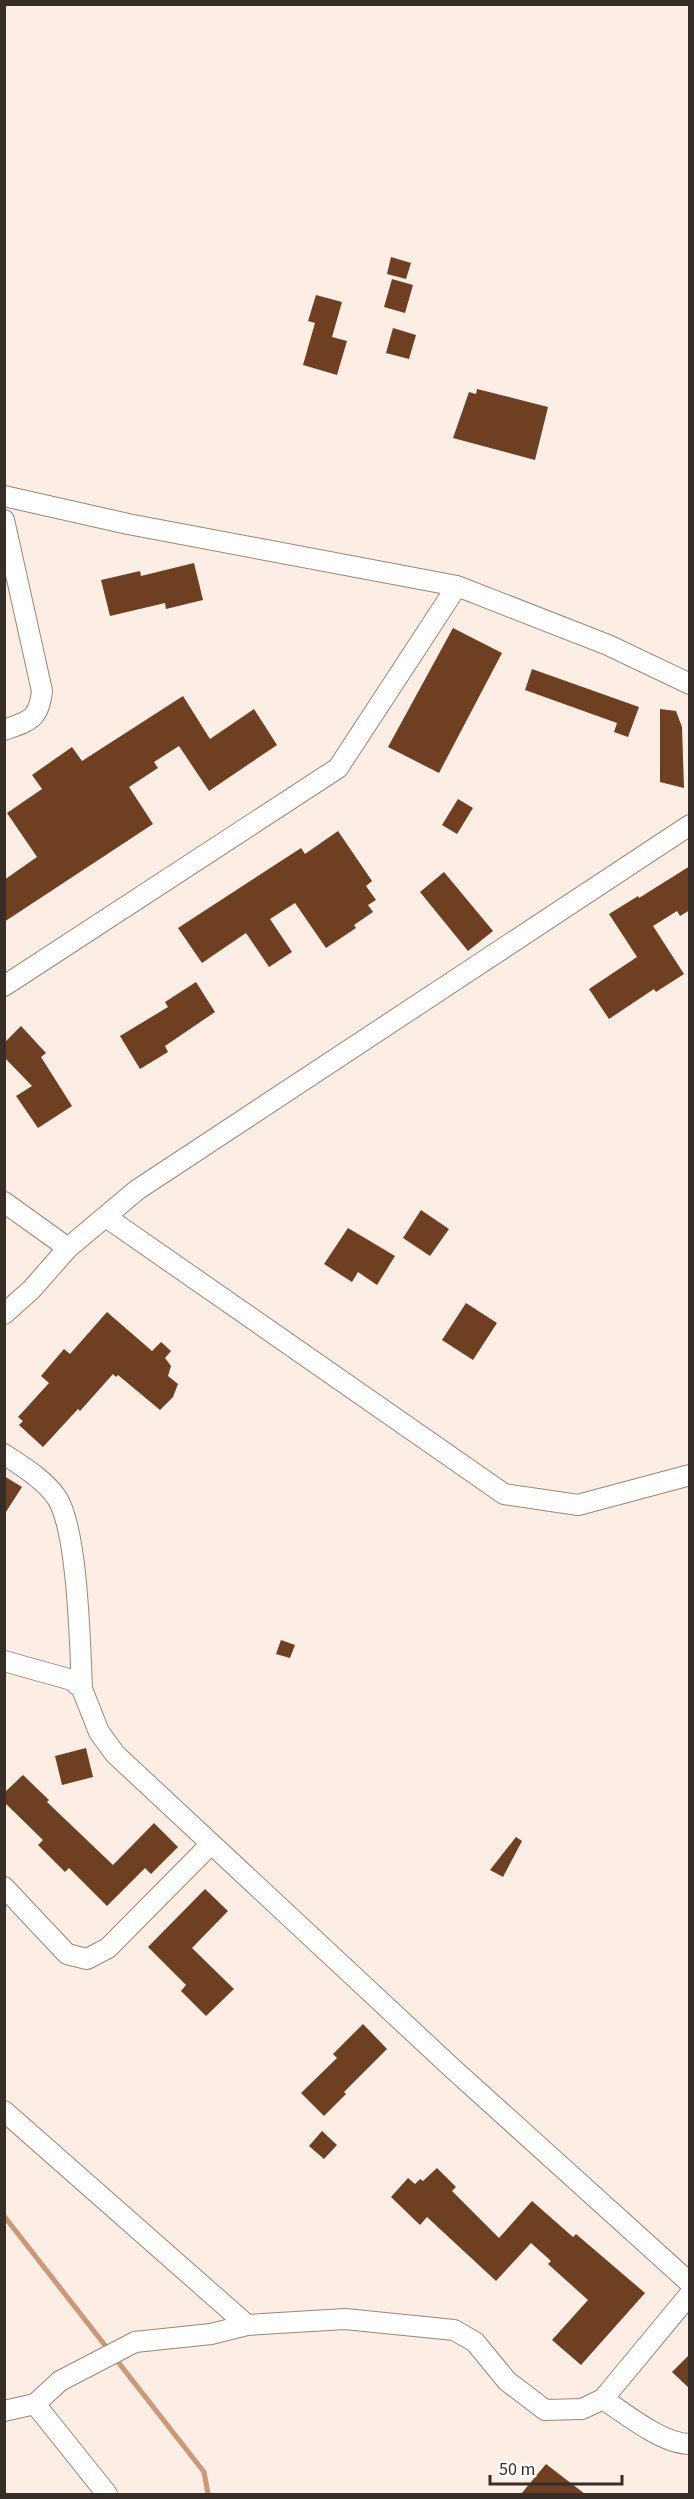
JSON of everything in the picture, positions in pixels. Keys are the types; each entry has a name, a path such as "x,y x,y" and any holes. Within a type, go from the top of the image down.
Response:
{"street":[{"path":"4,496 128,524 457,586 608,645 690,684"},
{"path":"4,520 42,691 40,709 28,722 4,730"},
{"path":"4,986 338,768 457,586"},
{"path":"4,1314 31,1290 68,1248 137,1190 690,825"},
{"path":"4,1202 68,1248"},
{"path":"106,1217 504,1494 578,1504 690,1475"},
{"path":"4,1454 39,1479 57,1499 68,1529 76,1593 82,1689 99,1732 115,1754 444,2060 690,2283"},
{"path":"4,1661 72,1680 82,1689"},
{"path":"4,1887 67,1954 87,1959 108,1948 211,1844"},
{"path":"4,2111 248,2325"},
{"path":"4,2411 35,2404 60,2381 135,2342 211,2334 248,2325 345,2319 454,2330 475,2342 507,2381 545,2410 582,2409 603,2399 690,2294"},
{"path":"603,2399 677,2444 690,2444"},
{"path":"35,2404 107,2494"}],"building":[{"path":"391,257 411,263 406,279 387,274"},
{"path":"392,279 413,285 405,313 384,307"},
{"path":"316,295 342,302 332,337 347,341 337,375 303,365 315,323 308,321"},
{"path":"393,328 416,335 409,359 386,353"},
{"path":"477,389 548,407 535,460 453,438 469,392 476,394"},
{"path":"194,563 203,600 166,609 165,603 110,616 101,580 140,571 141,576"},
{"path":"453,628 502,653 439,773 388,747"},
{"path":"532,669 639,707 628,737 614,732 617,723 525,690"},
{"path":"183,696 210,739 254,709 277,745 209,791 179,746 154,762 158,768 129,787 153,824 4,922 4,880 37,857 7,813 42,789 32,775 72,747 82,761"},
{"path":"660,709 676,711 682,727 684,788 660,782"},
{"path":"458,799 473,808 457,834 442,825"},
{"path":"338,831 372,881 366,886 376,900 368,905 373,912 354,925 356,928 326,948 295,903 270,919 292,952 269,967 246,933 202,963 178,928 301,848 305,854"},
{"path":"690,866 690,910 680,916 677,911 653,926 684,974 656,992 654,989 609,1019 589,989 637,957 609,914"},
{"path":"444,872 493,931 468,951 420,892"},
{"path":"196,982 215,1012 165,1046 168,1052 140,1069 120,1036 168,1007 165,1002"},
{"path":"21,1026 46,1053 41,1057 72,1106 38,1128 16,1096 32,1086 4,1057 4,1043"},
{"path":"421,1210 449,1229 430,1256 403,1238"},
{"path":"348,1228 395,1256 377,1285 358,1272 352,1282 324,1264"},
{"path":"466,1303 497,1323 473,1360 442,1340"},
{"path":"107,1312 152,1351 161,1342 171,1351 165,1358 171,1366 168,1376 178,1384 173,1397 160,1410 118,1375 116,1377 113,1374 43,1447 19,1425 23,1421 18,1417 49,1383 41,1376 64,1349 70,1354"},
{"path":"4,1476 22,1487 4,1515"},
{"path":"281,1640 295,1645 290,1658 276,1654"},
{"path":"86,1748 93,1777 62,1785 55,1756"},
{"path":"23,1775 49,1800 47,1802 113,1865 154,1823 178,1847 151,1874 145,1868 107,1906 69,1868 65,1872 38,1845 43,1840 4,1802 4,1793"},
{"path":"516,1837 522,1841 503,1877 490,1870"},
{"path":"205,1889 228,1911 192,1948 234,1989 206,2016 181,1991 186,1985 148,1947"},
{"path":"363,2024 387,2049 344,2092 346,2094 324,2116 301,2093 337,2058 333,2054"},
{"path":"322,2131 337,2145 324,2159 309,2146"},
{"path":"437,2168 456,2187 452,2191 499,2238 532,2201 573,2237 576,2234 645,2293 581,2365 552,2340 588,2300 548,2264 551,2261 531,2243 496,2281 427,2217 420,2225 391,2197 408,2178 415,2184 420,2179 423,2181"},
{"path":"690,2354 690,2389 672,2372"},
{"path":"546,2464 585,2494 521,2494"}],"waterway":[{"path":"4,2216 204,2472 208,2494"}]}
